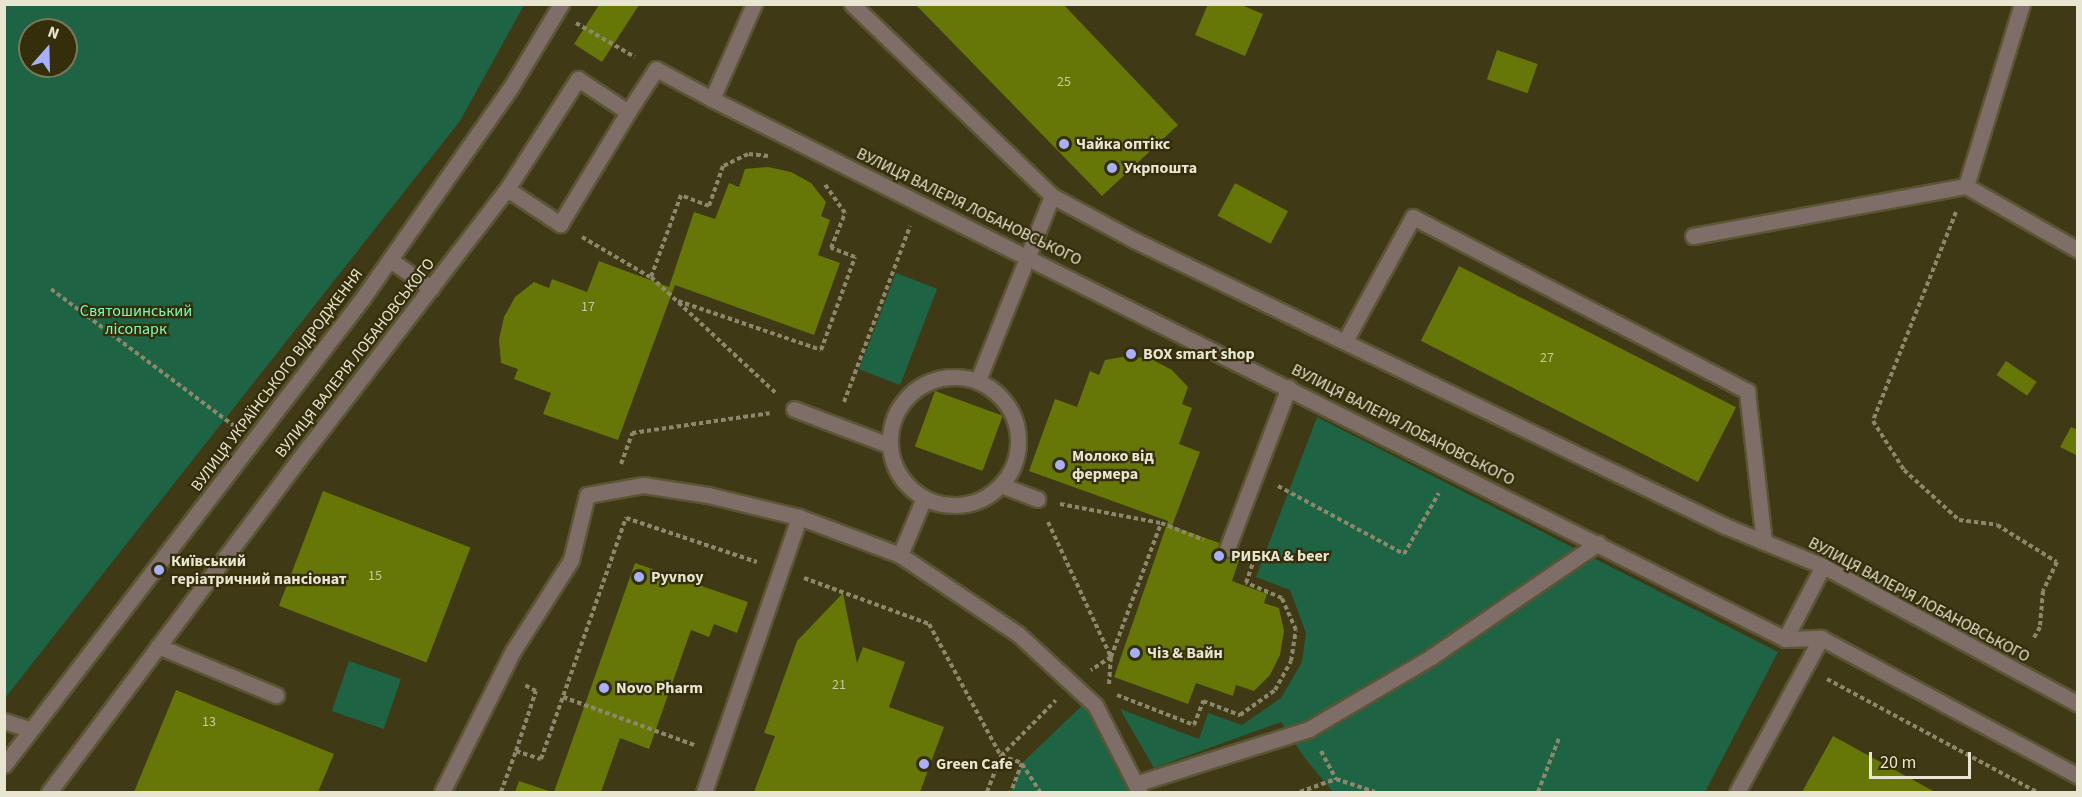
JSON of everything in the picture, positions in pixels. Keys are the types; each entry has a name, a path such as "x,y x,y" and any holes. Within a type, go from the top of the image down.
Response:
{"street":[{"path":"712,99 754,4"},
{"name":"ВУЛИЦЯ ВАЛЕРІЯ ЛОБАНОВСЬКОГО","path":"852,4 1052,196 1134,240 1725,526 1824,566 2078,705"},
{"path":"1966,186 2022,4"},
{"name":"ВУЛИЦЯ УКРАЇНСЬКОГО ВІДРОДЖЕННЯ","path":"4,765 390,260 511,87 559,8"},
{"path":"507,189 560,224 656,69"},
{"name":"ВУЛИЦЯ ВАЛЕРІЯ ЛОБАНОВСЬКОГО","path":"656,69 1785,639 1821,638 2078,776"},
{"name":"ВУЛИЦЯ ВАЛЕРІЯ ЛОБАНОВСЬКОГО","path":"49,792 507,189 578,79 628,112"},
{"path":"1694,236 1966,186 2078,250"},
{"path":"978,381 1052,196"},
{"path":"1345,341 1413,217 1748,391 1764,542"},
{"path":"390,260 430,288"},
{"path":"957,376 978,381 996,391 1010,407 1017,427 1016,458 1001,485 985,498 965,505 944,505 924,498 906,485 894,467 889,445 891,424 900,404 916,388 935,378 957,376"},
{"path":"1227,549 1289,387"},
{"path":"794,410 889,445"},
{"path":"442,792 513,651 571,560 587,495 643,485 708,495 799,517 900,555 1018,634 1095,705 1138,788 1309,729 1431,657 1598,543"},
{"path":"1001,485 1037,499"},
{"path":"900,555 924,498"},
{"path":"704,792 799,517"},
{"path":"1785,639 1824,566"},
{"path":"1737,792 1821,638"},
{"path":"158,646 276,695"},
{"path":"4,722 31,730"}],"path":[{"path":"559,8 656,69"},
{"path":"651,277 681,195 708,206 723,166 748,154 770,156"},
{"path":"678,301 821,350 855,257 831,248 845,213 823,181"},
{"path":"1966,186 1873,420 1904,470 1959,520 1997,525 2057,562 2043,591 2040,627 2034,638"},
{"path":"835,425 920,202"},
{"path":"560,224 651,277 794,410"},
{"path":"51,289 253,442"},
{"path":"632,433 794,410"},
{"path":"1256,474 1404,555 1452,470"},
{"path":"1037,499 1161,523 1254,560 1246,583 1282,598 1296,630 1291,661 1275,690 1240,715 1203,701 1194,725 1108,691 1111,657 1161,523"},
{"path":"1037,499 1111,657"},
{"path":"516,750 541,759 626,518 781,570 929,624 1001,756 1022,763 1040,792"},
{"path":"1805,668 2037,792"},
{"path":"987,792 1001,756 1071,684"},
{"path":"501,792 536,691"},
{"path":"563,697 718,753"},
{"path":"1309,729 1336,779"},
{"path":"1538,792 1559,738"},
{"path":"1011,792 1022,763"},
{"path":"1300,792 1336,779 1375,792"}],"green space":[{"name":"Святошинський лісопарк","path":"5,4 524,5 460,121 5,698"},
{"path":"896,273 937,289 900,385 859,369"},
{"path":"1317,417 1778,652 1705,792 1333,792 1304,757 1281,722 1154,768 1120,709 1199,739 1208,713 1242,725 1281,698 1302,662 1306,633 1290,590 1256,577"},
{"path":"349,661 401,679 384,729 332,711"},
{"path":"1089,699 1140,792 1011,792 1022,763"}],"building":[{"path":"915,4 1063,4 1178,125 1102,196"},
{"path":"1208,4 1239,4 1263,14 1245,56 1195,35"},
{"path":"599,5 639,5 602,62 574,44"},
{"path":"1497,50 1538,64 1528,93 1487,79"},
{"path":"768,167 791,172 811,183 826,202 821,216 830,220 818,255 840,263 814,335 675,285 618,440 543,414 551,393 514,379 518,369 501,363 499,340 504,317 515,297 534,282 549,288 552,279 587,292 599,261 669,287 694,212 715,219 729,183 739,187 745,169"},
{"path":"1235,183 1288,211 1271,244 1218,216"},
{"path":"1459,266 1736,407 1698,482 1421,341"},
{"path":"1128,356 1151,359 1172,370 1188,387 1182,404 1192,408 1179,444 1200,452 1172,526 1242,551 1232,581 1267,594 1264,603 1279,608 1284,631 1280,655 1270,675 1254,691 1236,685 1233,696 1196,683 1188,704 1114,677 1168,521 1029,471 1055,399 1077,407 1090,371 1099,375 1105,360"},
{"path":"2006,361 2037,382 2027,396 1996,375"},
{"path":"935,391 1003,416 982,471 915,446"},
{"path":"2071,427 2078,430 2078,456 2060,447"},
{"path":"323,491 471,548 426,662 279,606"},
{"path":"635,563 748,602 737,633 714,624 709,637 691,630 649,749 620,738 601,792 554,792"},
{"path":"843,593 857,663 863,647 905,662 889,707 944,727 920,792 754,792 775,736 764,733 797,641"},
{"path":"176,690 334,754 318,792 134,792"},
{"path":"1833,736 1893,769 1935,792 1802,792"},
{"path":"519,781 552,792 515,792"}],"place":[{"name":"Чайка оптікс","path":"1064,144"},
{"name":"Укрпошта","path":"1112,168"},
{"name":"BOX smart shop","path":"1131,354"},
{"name":"Молоко від фермера","path":"1060,465"},
{"name":"РИБКА & beer","path":"1219,556"},
{"name":"Київський геріатричний пансіонат","path":"159,570"},
{"name":"Pyvnoy","path":"639,577"},
{"name":"Чіз & Вайн","path":"1135,653"},
{"name":"Novo Pharm","path":"604,688"},
{"name":"Green Cafe","path":"924,764"}]}
